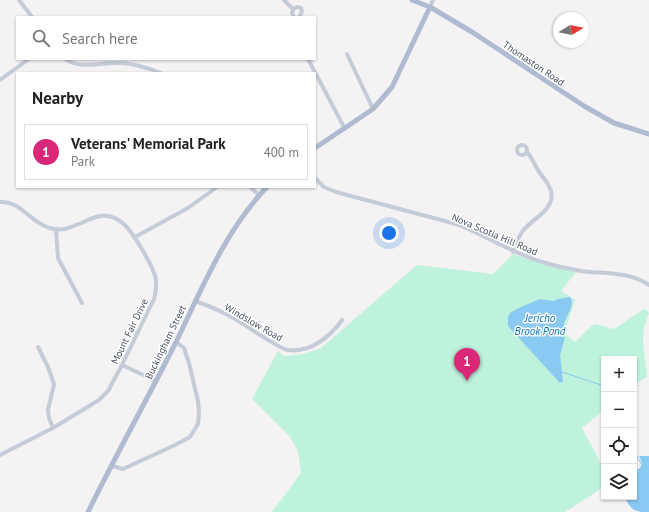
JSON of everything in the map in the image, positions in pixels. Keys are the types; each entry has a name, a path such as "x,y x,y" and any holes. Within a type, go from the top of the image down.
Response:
{"main road":[{"name":"Thomaston Road","path":"412,0 430,7 472,32 584,106 614,123 649,134"},
{"path":"316,147 373,109 392,87 430,7"},
{"name":"Buckingham Street","path":"88,512 176,342 221,249 259,195 267,188"}],"street":[{"path":"19,0 31,16"},
{"path":"284,0 293,9 292,12 294,16"},
{"path":"430,7 433,0"},
{"path":"293,9 297,7 300,8 302,12 300,16"},
{"path":"347,54 373,109"},
{"path":"0,80 28,60"},
{"path":"67,60 74,64 119,62 134,64 158,72"},
{"path":"309,60 315,72"},
{"path":"316,74 345,129"},
{"path":"513,252 522,232 548,207 551,201 552,193 549,184 527,152"},
{"name":"Nova Scotia Hill Road","path":"316,179 324,187 336,192 456,224 475,231 513,252 542,262 566,268 631,276 649,285"},
{"path":"135,237 188,208 216,188"},
{"path":"251,188 259,195"},
{"path":"0,202 15,204 43,225 56,229 58,258 82,303"},
{"name":"Mount Fair Drive","path":"0,455 53,428 99,400 108,391 122,365 157,290 157,280 154,271 135,237 122,222 113,217 105,216 96,217 68,229 56,229"},
{"name":"Windslow Road","path":"195,301 214,308 233,318 287,350 312,346 327,338 342,320"},
{"path":"112,466 123,469 175,445 190,437 198,424 198,402 189,363 184,348 176,342"},
{"path":"38,347 48,367 54,384 48,410 53,428"},
{"path":"122,365 156,381"}],"green space":[{"path":"513,254 548,266 576,272 561,291 575,300 564,333 575,342 594,324 614,329 644,309 649,313 644,328 643,343 647,376 637,384 637,356 601,356 601,412 582,428 601,463 601,489 565,512 272,512 301,473 298,451 290,437 252,399 278,351 284,356 303,354 321,348 417,265 493,274"}],"water":[{"name":"Jericho Brook Pond","path":"570,297 572,301 571,308 564,323 565,337 560,355 563,381 560,383 508,326 508,317 510,313 540,299 553,301"},
{"path":"639,456 649,456 649,512 634,510 626,500 637,500 637,470 640,468 642,463"}],"waterway":[{"path":"562,372 601,385"},
{"path":"637,457 642,465"}],"place":[{"name":"Veterans' Memorial Park","path":"467,381"}]}
